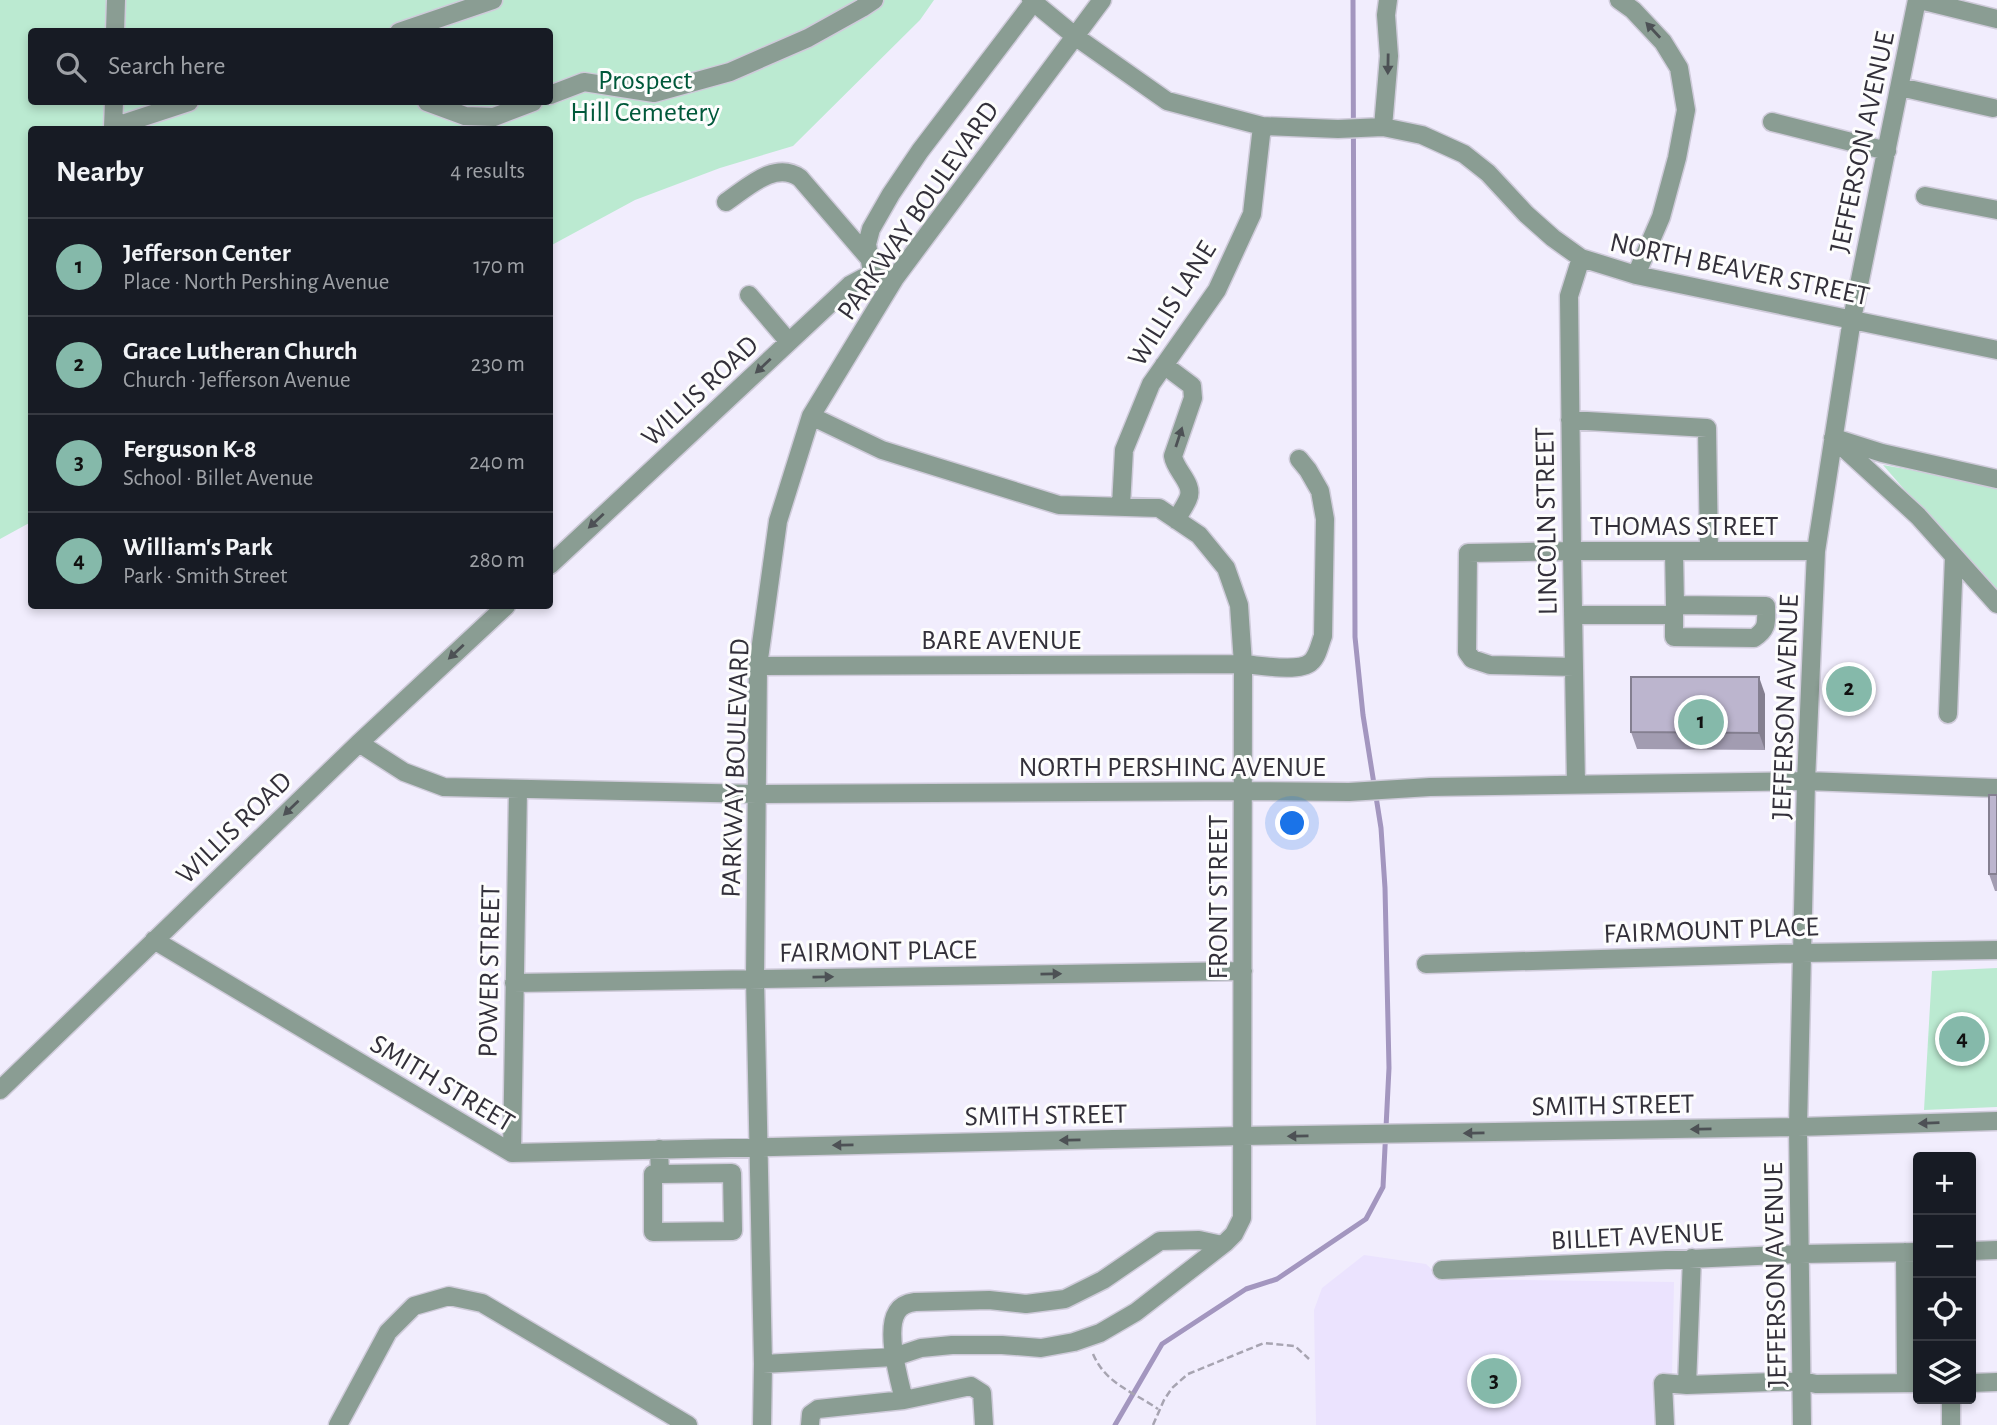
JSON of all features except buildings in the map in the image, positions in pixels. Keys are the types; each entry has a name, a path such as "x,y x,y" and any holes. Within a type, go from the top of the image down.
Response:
{"street":[{"path":"115,28 116,0"},
{"path":"410,28 493,0"},
{"path":"553,94 584,82 654,93 730,72 808,38 874,0"},
{"name":"PARKWAY BOULEVARD","path":"762,1425 755,978 758,666 778,522 811,416 895,278 1102,0"},
{"path":"1383,128 1389,57 1386,15 1388,0"},
{"path":"1619,0 1633,10 1663,41 1679,68 1686,110 1677,158 1661,217 1636,275"},
{"path":"1919,0 1997,19"},
{"name":"JEFFERSON AVENUE","path":"1802,1425 1798,1127 1806,781 1816,551 1852,319 1919,0"},
{"path":"873,278 867,244 871,229 907,170 1033,1"},
{"name":"NORTH BEAVER STREET","path":"1033,1 1076,37 1167,101 1262,126 1383,128 1422,135 1464,154 1488,173 1526,214 1581,258 1636,275 1997,350"},
{"path":"1900,87 1993,108"},
{"path":"113,126 114,105"},
{"path":"116,126 180,105"},
{"path":"435,105 466,116 494,117 525,105"},
{"path":"1772,122 1887,152"},
{"name":"WILLIS LANE","path":"1121,506 1124,450 1151,384 1217,290 1252,214 1262,126"},
{"path":"726,202 766,176 780,171 789,172 800,178 868,257"},
{"path":"1925,195 1997,210"},
{"name":"LINCOLN STREET","path":"1576,785 1569,296 1581,258"},
{"name":"WILLIS ROAD","path":"553,562 850,285 863,278 895,278"},
{"path":"749,295 789,342"},
{"path":"1164,365 1192,386 1194,391 1173,456 1190,489 1189,497 1177,520"},
{"name":"FRONT STREET","path":"763,1364 894,1357 922,1348 952,1345 1041,1348 1074,1342 1100,1333 1136,1312 1223,1245 1234,1234 1242,1218 1243,664 1239,605 1226,568 1199,535 1159,509 1059,505 882,450 811,416"},
{"path":"1570,420 1707,428 1709,550"},
{"path":"1833,438 1882,453 1997,479"},
{"path":"1833,438 1918,516 1997,604"},
{"name":"BARE AVENUE","path":"758,666 1243,664 1298,668 1311,662 1323,636 1325,519 1320,491 1298,458"},
{"path":"1573,615 1674,610 1766,606 1766,625 1763,632 1754,638 1674,637 1674,610 1674,551"},
{"name":"THOMAS STREET","path":"1574,667 1490,665 1472,659 1467,652 1468,553 1816,551"},
{"path":"1948,713 1954,556"},
{"name":"WILLIS ROAD","path":"0,1090 359,743 503,609"},
{"name":"NORTH PERSHING AVENUE","path":"359,743 404,772 444,787 756,794 1349,792 1806,781 1997,788"},
{"name":"POWER STREET","path":"512,1153 518,789"},
{"name":"SMITH STREET","path":"154,940 512,1153 1997,1121"},
{"name":"FAIRMOUNT PLACE","path":"1426,964 1997,950"},
{"name":"FAIRMONT PLACE","path":"514,983 1243,971"},
{"path":"719,1148 726,1177 733,1231 653,1232 653,1174 726,1177 759,1181"},
{"path":"659,1149 660,1174"},
{"path":"733,1224 760,1224"},
{"path":"904,1399 894,1357 893,1324 895,1314 906,1304 989,1300 1027,1304 1065,1299 1102,1280 1160,1241 1199,1240 1223,1245"},
{"path":"1976,1251 1997,1250"},
{"path":"1665,1425 1663,1383 1912,1383 1911,1252"},
{"name":"BILLET AVENUE","path":"1442,1270 1692,1258 1911,1252"},
{"path":"1687,1385 1692,1258"},
{"path":"338,1425 388,1332 414,1306 449,1296 482,1303 689,1425"},
{"path":"1976,1383 1997,1382"},
{"path":"810,1425 811,1413 818,1409 904,1399 971,1386 982,1393 984,1425"},
{"path":"1951,1404 1951,1425"}],"path":[{"path":"1087,1338 1101,1370 1121,1388 1159,1410"},
{"path":"1153,1425 1172,1388 1188,1374 1264,1343 1295,1346 1309,1359"}],"shaded area":[{"path":"1364,1255 1426,1264 1442,1279 1674,1282 1671,1425 1316,1425 1314,1310 1322,1288"}],"green space":[{"name":"Prospect Hill Cemetery","path":"0,0 934,0 920,20 793,146 720,168 635,200 553,244 553,126 28,126 28,524 0,539"},
{"path":"1883,465 1997,485 1997,596"},
{"path":"1997,968 1997,1107 1924,1110 1932,971"}],"waterway":[{"path":"1115,1425 1162,1344 1246,1289 1277,1279 1366,1219 1383,1187 1389,1068 1385,888 1381,828 1363,715 1355,637 1353,0"}],"place":[{"name":"Grace Lutheran Church","path":"1849,689"},
{"name":"Jefferson Center","path":"1701,722"},
{"name":"William's Park","path":"1962,1039"},
{"name":"Ferguson K-8","path":"1494,1381"}]}
